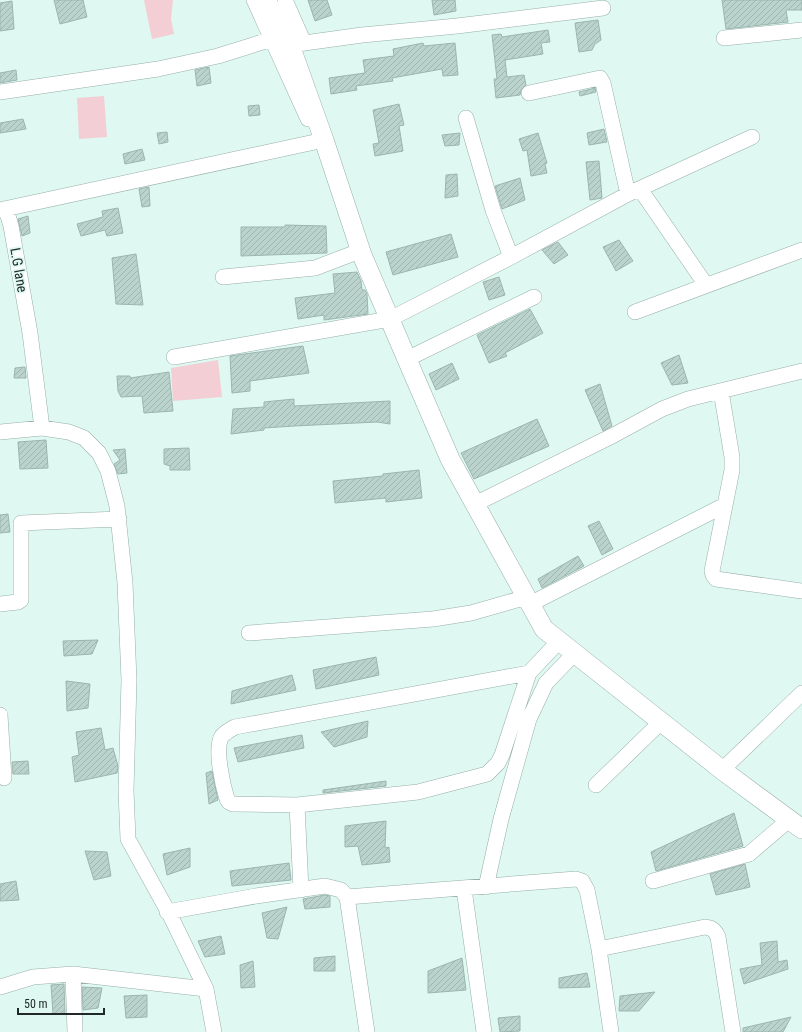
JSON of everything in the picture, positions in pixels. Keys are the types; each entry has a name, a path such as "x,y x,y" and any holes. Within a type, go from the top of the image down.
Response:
{"main road":[{"path":"269,2 289,43 320,140 360,253 409,358 450,459 544,629 722,770 796,824"}],"street":[{"path":"0,92 158,69 289,43 603,8"},
{"path":"724,38 802,30"},
{"path":"529,93 600,78 603,83 634,192 706,285"},
{"path":"466,118 493,210 511,257"},
{"path":"174,357 390,319 634,192 752,137"},
{"path":"3,209 320,140"},
{"name":"L.G lane","path":"3,209 12,226 30,333 42,428"},
{"path":"635,312 802,250"},
{"path":"223,277 315,268 360,253"},
{"path":"409,358 534,297"},
{"path":"475,504 614,435 662,409 688,399 802,370"},
{"path":"722,391 732,457 732,470 712,571 713,575 716,579 802,591"},
{"path":"0,432 42,428 69,432 84,438 99,453 108,471 114,490 119,519 128,637 128,839 206,989 214,1032"},
{"path":"249,633 433,619 529,601 726,505"},
{"path":"0,604 20,602 21,523 119,519"},
{"path":"529,673 235,727 222,736 219,755 226,795 229,802 298,805 418,792 487,774 498,764 502,755 529,673 559,641"},
{"path":"486,887 500,827 529,719 546,683 575,654"},
{"path":"722,770 802,693"},
{"path":"0,716 4,778"},
{"path":"596,786 661,722"},
{"path":"298,805 301,890"},
{"path":"653,881 749,854 796,824"},
{"path":"347,897 576,879 582,881 587,890 599,949 611,1032"},
{"path":"167,912 325,886 334,887 341,890 347,897 366,1032"},
{"path":"464,889 484,1032"},
{"path":"599,949 705,927 711,928 716,932 718,937 733,1032"},
{"path":"0,986 33,977 73,974 206,989"},
{"path":"73,974 75,1032"}],"shaded area":[{"path":"144,0 173,0 171,19 174,34 152,39"},
{"path":"104,96 107,137 79,139 77,98"},
{"path":"218,360 222,397 173,401 171,368"}],"building":[{"path":"54,0 83,0 87,17 60,24"},
{"path":"308,0 327,0 332,15 315,21"},
{"path":"432,0 455,0 456,11 434,15"},
{"path":"722,0 802,0 802,10 786,10 788,22 726,29"},
{"path":"12,1 14,29 0,31 0,3"},
{"path":"598,20 601,40 595,44 592,50 579,52 575,23"},
{"path":"548,30 550,42 541,43 543,54 505,60 507,77 524,75 526,85 521,90 520,95 496,98 494,79 497,79 492,35 501,34 502,37"},
{"path":"423,43 424,46 455,43 458,75 443,76 442,69 392,78 393,81 356,86 357,90 331,94 329,78 365,73 363,60 394,56 393,49"},
{"path":"209,67 211,83 197,86 195,70"},
{"path":"16,70 17,80 0,83 0,73"},
{"path":"595,88 596,92 580,96 579,92"},
{"path":"399,104 404,125 399,126 403,151 375,156 373,144 379,143 373,110"},
{"path":"259,105 260,115 249,116 248,106"},
{"path":"23,119 26,129 0,133 0,123"},
{"path":"604,129 607,142 589,145 587,133"},
{"path":"167,132 168,142 159,144 157,133"},
{"path":"460,133 459,145 445,146 442,135"},
{"path":"538,133 547,163 545,164 547,173 531,176 527,150 523,151 519,139"},
{"path":"142,149 145,160 125,164 123,154"},
{"path":"599,161 602,198 590,200 586,162"},
{"path":"457,174 458,196 445,198 446,175"},
{"path":"520,178 525,200 502,209 495,186"},
{"path":"149,187 150,206 142,207 139,189"},
{"path":"118,208 123,233 107,236 105,230 81,236 77,224 103,217 102,211"},
{"path":"28,216 30,233 22,236 18,219"},
{"path":"285,225 326,226 327,253 241,256 241,227 285,227"},
{"path":"451,234 458,257 393,275 386,252"},
{"path":"619,240 633,261 616,271 603,247"},
{"path":"558,242 568,255 554,264 542,250"},
{"path":"136,254 143,305 116,304 112,258"},
{"path":"357,272 361,281 362,290 365,290 367,294 368,314 324,320 324,315 298,319 295,298 335,293 333,274"},
{"path":"499,277 505,295 489,300 483,282"},
{"path":"530,309 543,333 505,353 507,356 489,363 477,335"},
{"path":"303,346 309,373 250,381 250,391 232,393 230,356"},
{"path":"679,355 688,383 672,385 661,363"},
{"path":"452,363 459,379 436,390 429,374"},
{"path":"25,367 26,378 14,378 15,368"},
{"path":"169,372 173,411 144,413 142,396 121,397 118,391 117,376 130,376 130,378"},
{"path":"600,384 612,426 603,431 585,390"},
{"path":"294,399 294,406 390,401 390,424 377,422 294,426 264,428 264,430 231,434 233,409 264,407 264,402"},
{"path":"537,419 549,446 474,479 461,453"},
{"path":"46,440 48,468 20,469 18,442"},
{"path":"189,448 190,470 170,470 170,466 164,464 164,449"},
{"path":"125,449 127,473 118,474 114,464 120,460 113,450"},
{"path":"419,470 422,498 386,502 386,498 335,503 333,481 383,476 383,474"},
{"path":"8,514 10,532 0,533 0,515"},
{"path":"599,521 613,549 602,555 588,526"},
{"path":"578,556 584,566 542,588 538,579"},
{"path":"98,640 92,654 64,656 63,641"},
{"path":"376,657 379,675 316,689 313,670"},
{"path":"292,675 296,690 231,704 232,691"},
{"path":"66,681 90,684 88,708 67,711"},
{"path":"368,721 367,737 334,747 321,732"},
{"path":"101,728 105,750 113,748 118,766 117,773 75,782 72,757 79,755 76,732"},
{"path":"302,735 304,748 238,762 234,748"},
{"path":"28,761 29,774 13,774 12,762"},
{"path":"212,771 218,800 209,804 206,773"},
{"path":"386,781 386,786 323,793 323,790"},
{"path":"734,813 743,846 656,871 651,852"},
{"path":"386,821 385,848 389,847 390,862 362,865 358,846 345,847 345,826"},
{"path":"190,848 190,867 167,875 163,854"},
{"path":"85,851 107,852 111,876 94,880"},
{"path":"289,863 291,880 232,886 230,871"},
{"path":"745,864 750,887 716,895 710,874"},
{"path":"16,881 19,900 0,901 0,884"},
{"path":"325,895 330,896 330,907 305,909 303,899"},
{"path":"287,907 278,939 267,938 262,913"},
{"path":"221,936 225,954 205,957 198,941"},
{"path":"777,941 778,962 787,960 788,969 744,984 740,969 762,965 760,943"},
{"path":"335,956 335,971 314,971 314,958"},
{"path":"462,958 466,990 428,993 428,971"},
{"path":"253,961 255,987 241,988 240,965"},
{"path":"587,973 590,987 559,988 559,978"},
{"path":"64,984 65,1013 53,1014 51,985"},
{"path":"82,987 102,988 98,1008 83,1010"},
{"path":"655,992 639,1011 619,1011 620,996"},
{"path":"147,995 147,1017 126,1018 124,996"},
{"path":"520,1016 520,1031 500,1032 498,1018"},
{"path":"791,1017 783,1032 743,1032 743,1028"}]}
